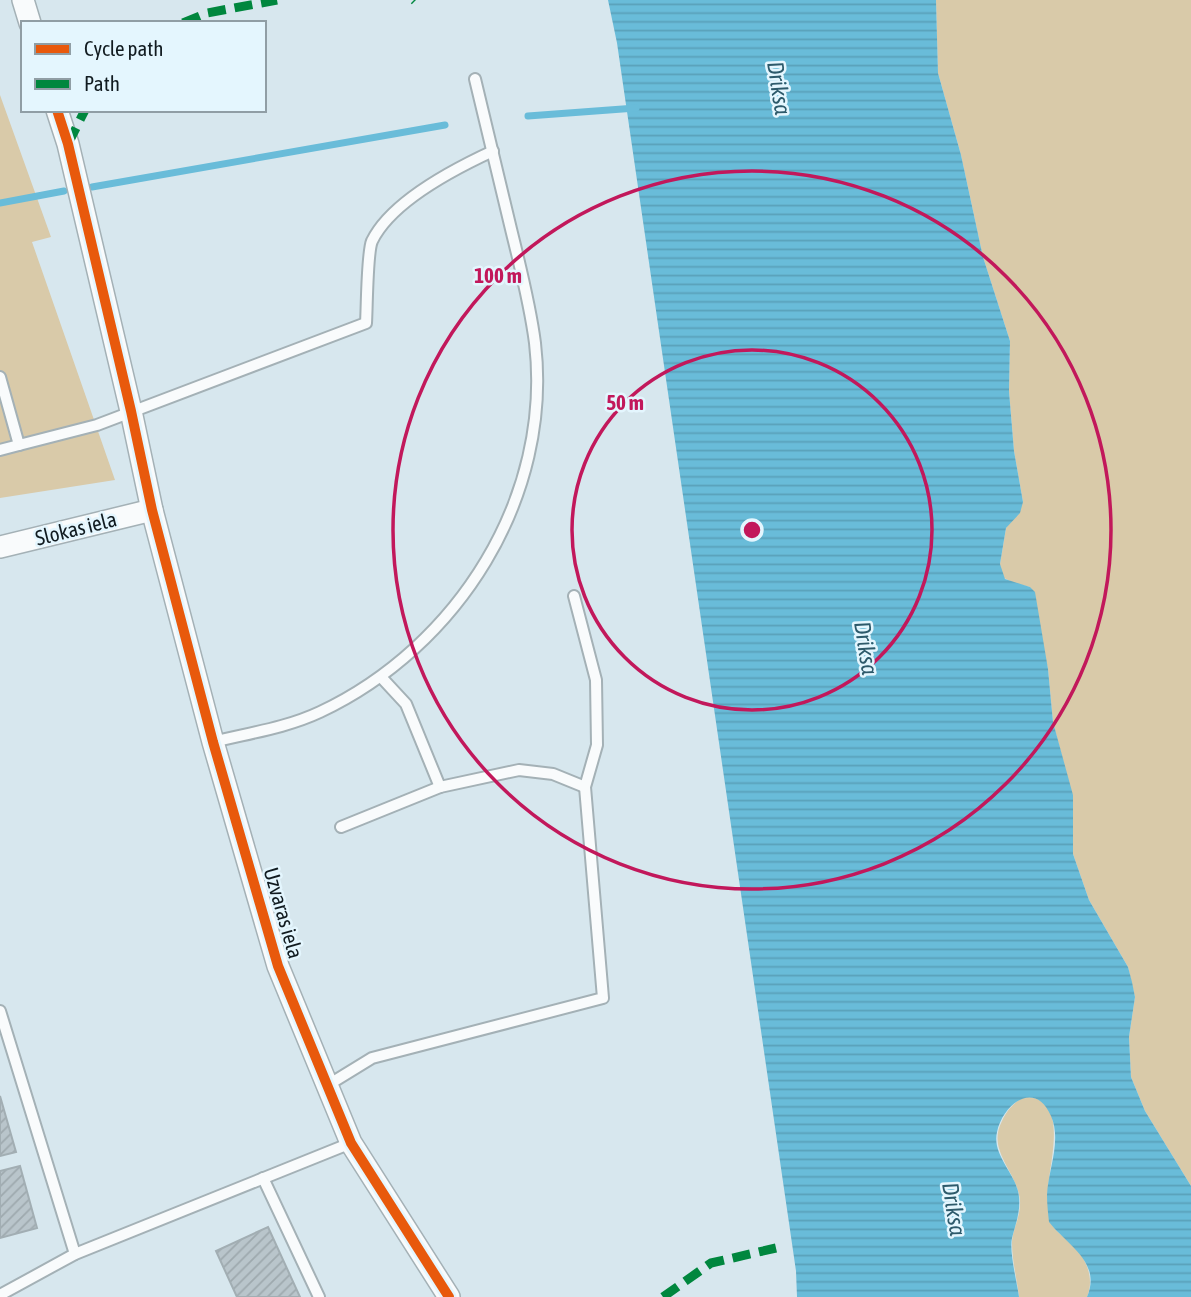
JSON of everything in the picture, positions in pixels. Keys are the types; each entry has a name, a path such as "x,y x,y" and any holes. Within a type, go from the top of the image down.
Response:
{"street":[{"path":"23,0 29,21"},
{"name":"Uzvaras iela","path":"58,112 68,144 152,510 278,966 351,1143 449,1297"},
{"name":"Slokas iela","path":"0,547 152,510"}],"lane":[{"path":"214,742 284,726 340,702 381,677 436,629 479,574 510,513 530,447 537,378 535,344 527,293 475,79"},
{"path":"0,450 97,425 366,323 370,243 388,218 445,174 493,151"},
{"path":"0,377 19,445"},
{"path":"328,1085 372,1058 603,998 585,787 597,745 596,680 574,596"},
{"path":"381,677 406,704 440,787"},
{"path":"341,827 440,787 519,770 553,774 585,787"},
{"path":"0,1011 75,1254"},
{"path":"0,1295 75,1254 351,1143"},
{"path":"263,1178 319,1297"}],"shaded area":[{"path":"936,0 1191,0 1191,1186 1145,1111 1131,1077 1129,1037 1135,997 1128,967 1089,900 1073,854 1072,795 1053,722 1048,669 1030,587 1002,577 1000,564 1006,528 1023,502 1014,451 1009,391 1010,341 983,257 961,155 938,73"},
{"path":"0,95 51,237 32,242 115,480 0,498"},
{"path":"1023,1097 1039,1099 1048,1108 1053,1121 1054,1137 1048,1186 1051,1219 1055,1229 1072,1243 1085,1262 1090,1283 1087,1297 1019,1297 1012,1243 1020,1201 1014,1180 1000,1152 998,1132 1011,1107"}],"water":[{"name":"Driksa","path":"608,0 936,0 938,73 961,155 983,257 1010,341 1009,391 1014,451 1023,502 1020,513 1006,528 1000,564 1005,579 1030,587 1035,592 1048,669 1053,722 1073,795 1073,854 1089,900 1128,967 1135,997 1129,1037 1131,1077 1145,1111 1191,1186 1191,1297 1087,1297 1090,1274 1086,1264 1049,1222 1047,1195 1055,1145 1054,1126 1044,1105 1037,1099 1028,1097 1006,1112 1000,1122 996,1140 1000,1155 1018,1191 1018,1215 1011,1244 1019,1297 797,1297 796,1271 617,43"}],"building":[{"path":"0,1096 16,1152 0,1156"},
{"path":"20,1166 37,1228 0,1238 0,1171"},
{"path":"268,1227 300,1297 237,1297 216,1251"}],"waterway":[{"path":"528,116 636,108"},
{"path":"92,187 445,125"},
{"path":"0,203 64,191"}],"marked path":[{"path":"188,21 207,13 277,0"},
{"path":"68,144 84,112"},
{"path":"663,1297 711,1263 776,1248"}],"cycle path":[{"path":"58,112 68,144 152,510 213,742 278,966 351,1143 449,1297"}]}
